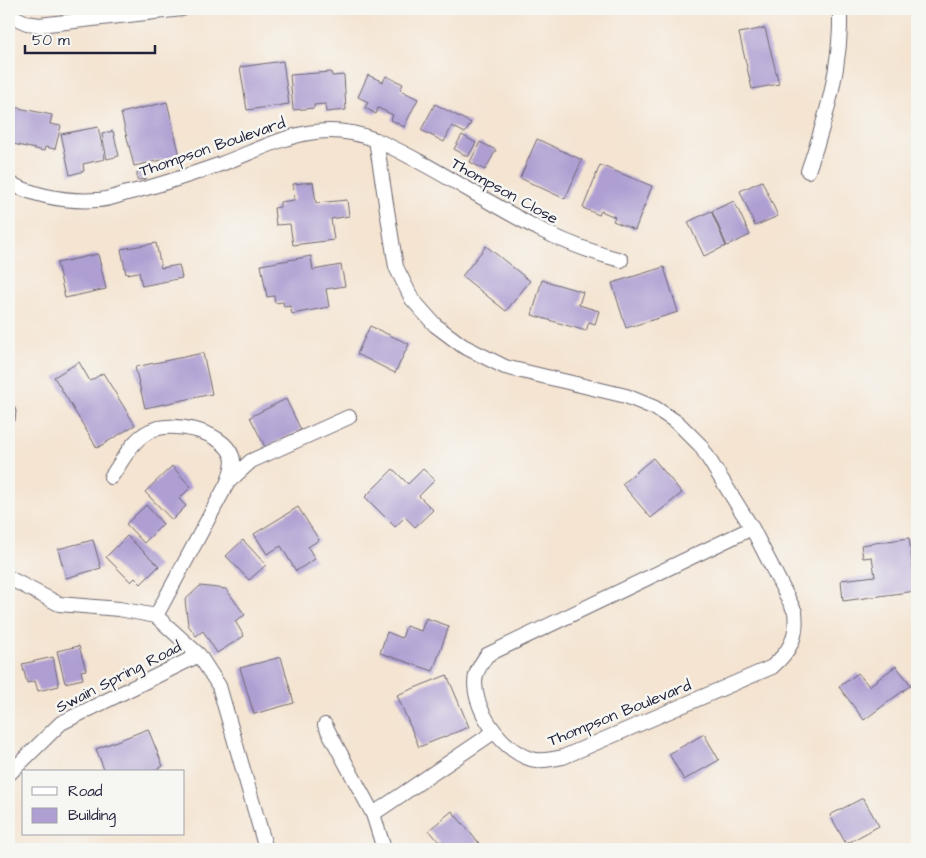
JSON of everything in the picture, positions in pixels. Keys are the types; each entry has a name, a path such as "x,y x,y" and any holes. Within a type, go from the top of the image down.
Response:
{"street":[{"path":"9,15 27,23 39,25 182,9"},
{"path":"808,172 828,110 838,46 840,9"},
{"name":"Thompson Boulevard","path":"9,183 36,194 70,200 99,200 139,190 220,164 287,136 321,131 356,133 376,140 396,268 412,299 435,324 463,346 506,367 626,396 663,413 678,423 700,445 752,528 795,612 797,625 794,640 786,655 772,667 563,757 535,760 510,750 494,732 478,701 475,689 478,671 487,655 752,528"},
{"name":"Thompson Close","path":"376,140 403,152 547,234 587,252 621,260"},
{"path":"228,482 251,462 349,417"},
{"path":"9,578 59,604 119,609 156,616 228,482 233,465 232,455 209,435 178,427 164,426 150,431 138,439 111,477"},
{"name":"Swain Spring Road","path":"9,774 61,723 199,655 156,616"},
{"path":"199,655 219,686 266,849"},
{"path":"325,726 373,814 384,849"},
{"path":"373,814 494,732"}],"building":[{"path":"765,28 779,84 752,89 739,33"},
{"path":"283,61 289,104 247,110 240,67"},
{"path":"331,72 332,76 344,75 346,110 326,112 325,104 314,105 314,108 293,110 290,75"},
{"path":"368,75 383,82 386,76 403,84 400,90 418,99 404,127 391,120 393,115 378,108 376,114 365,108 368,102 358,97"},
{"path":"167,102 180,156 134,166 121,113"},
{"path":"435,104 471,123 465,133 452,126 444,142 421,130"},
{"path":"9,106 52,115 50,124 61,126 55,149 45,147 44,151 9,143"},
{"path":"98,127 105,159 83,164 84,171 70,175 61,134"},
{"path":"113,131 119,156 107,159 102,134"},
{"path":"462,135 476,143 468,157 454,149"},
{"path":"537,139 582,160 565,199 520,178"},
{"path":"480,142 496,150 485,170 470,162"},
{"path":"600,165 652,186 635,230 613,221 615,217 601,211 599,215 583,208"},
{"path":"146,171 146,179 137,180 137,172"},
{"path":"762,181 778,216 755,226 740,191"},
{"path":"313,182 316,203 347,200 349,216 331,219 334,240 293,245 290,224 276,225 274,208 280,207 280,202 294,200 293,184"},
{"path":"734,201 750,235 727,246 712,211"},
{"path":"711,211 726,246 704,256 688,222"},
{"path":"156,243 161,268 179,265 182,278 142,286 139,272 126,274 121,249"},
{"path":"486,246 530,281 506,311 462,276"},
{"path":"98,254 106,289 65,298 57,263"},
{"path":"311,256 313,270 341,265 345,286 326,289 329,307 292,314 290,306 284,307 283,302 275,303 274,296 267,297 261,265"},
{"path":"664,267 678,312 626,328 612,283"},
{"path":"542,280 583,292 579,305 599,311 595,324 589,322 586,331 532,315"},
{"path":"370,326 409,344 395,373 357,354"},
{"path":"203,353 212,394 145,408 135,367"},
{"path":"79,362 90,381 103,373 135,425 97,448 54,377"},
{"path":"9,394 16,411 15,421 9,421"},
{"path":"286,399 301,430 265,447 250,417"},
{"path":"653,458 682,493 651,518 622,484"},
{"path":"172,466 191,487 179,499 186,506 172,520 145,492"},
{"path":"393,469 408,484 423,469 435,480 419,496 433,510 415,527 405,517 395,527 365,497"},
{"path":"146,505 163,524 144,543 126,524"},
{"path":"298,507 319,540 308,547 315,559 296,571 281,546 267,554 254,534"},
{"path":"127,536 159,566 141,584 135,578 131,582 106,557"},
{"path":"909,538 916,591 843,601 841,580 875,576 872,557 863,558 861,545"},
{"path":"93,540 101,568 66,578 58,549"},
{"path":"243,540 266,565 249,580 226,556"},
{"path":"200,586 226,589 245,615 235,621 244,636 217,653 203,631 196,636 188,625 185,600"},
{"path":"426,618 449,626 433,671 380,653 387,632 402,638 406,626 421,631"},
{"path":"79,646 86,670 81,671 83,679 65,683 57,651"},
{"path":"53,657 59,686 38,691 35,681 27,683 22,664"},
{"path":"281,657 294,703 254,714 240,668"},
{"path":"896,666 911,685 864,720 839,687 858,673 869,686"},
{"path":"447,675 469,727 419,747 397,695"},
{"path":"148,729 163,766 154,770 104,770 96,749"},
{"path":"704,734 719,760 684,780 669,754"},
{"path":"863,798 879,826 846,844 830,815"},
{"path":"452,811 482,849 430,849 439,842 429,830"}]}
